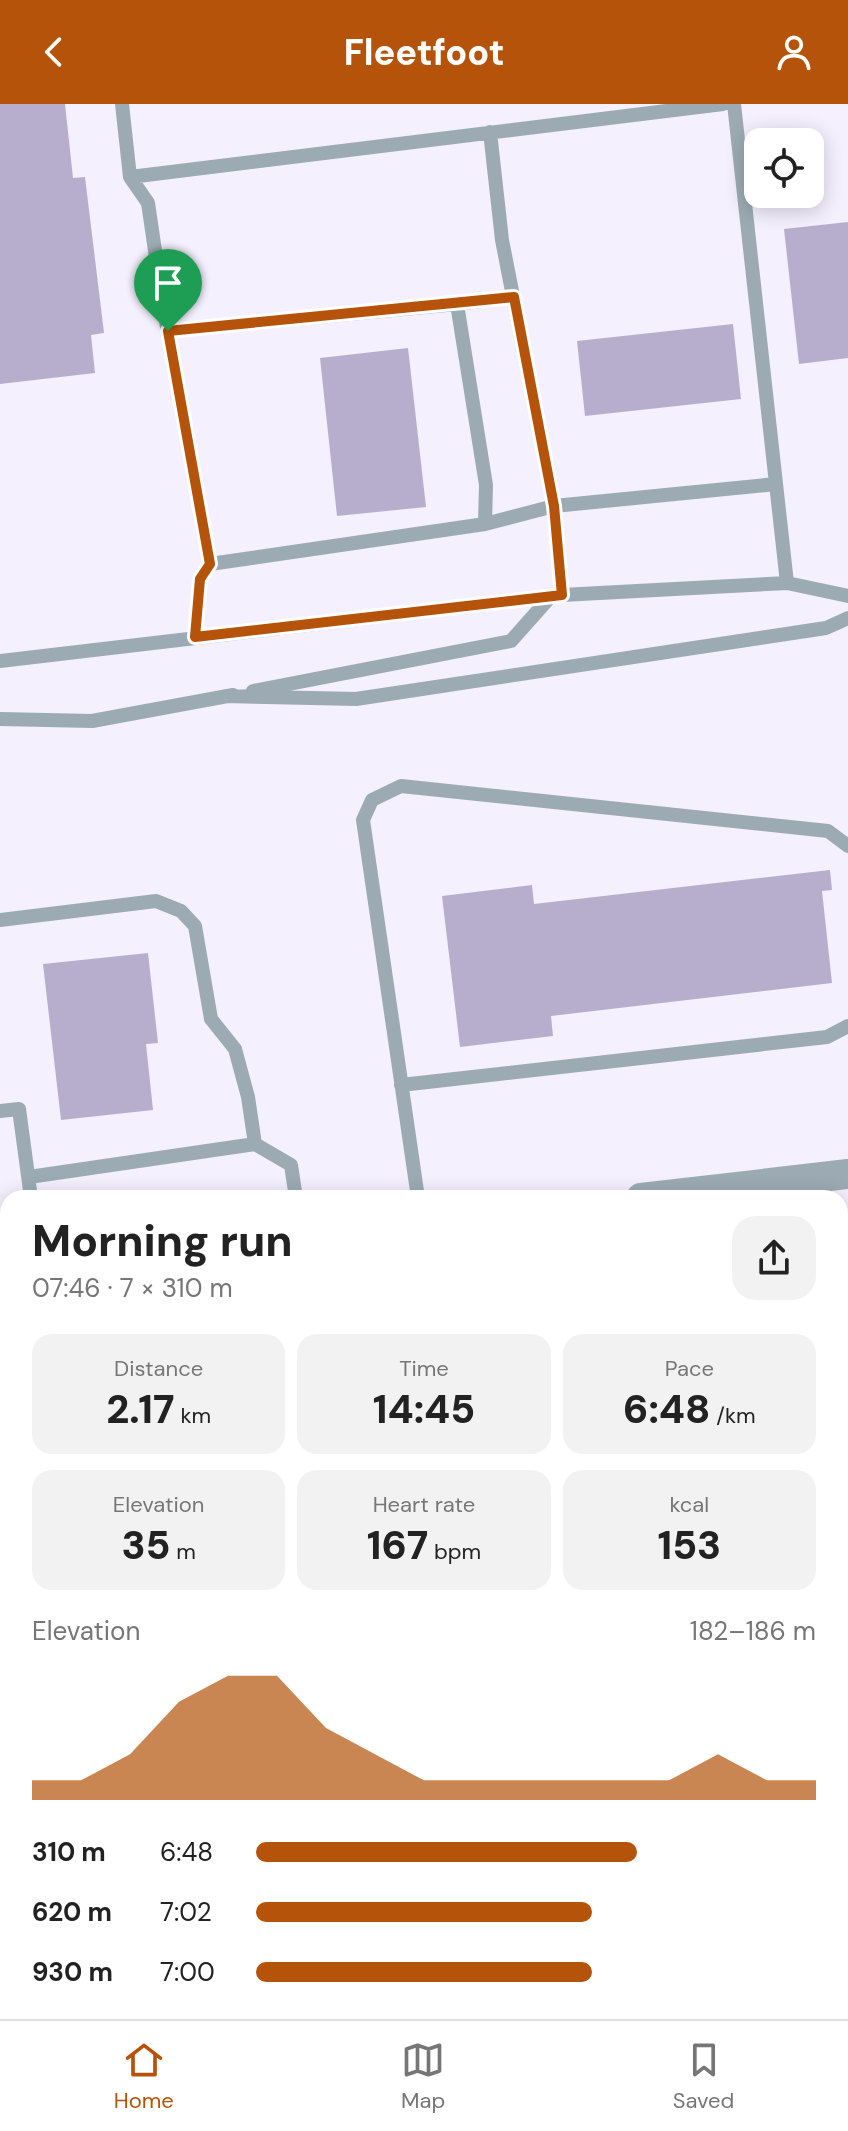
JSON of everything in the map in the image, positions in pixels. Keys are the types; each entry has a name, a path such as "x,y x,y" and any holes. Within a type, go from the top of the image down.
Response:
{"street":[{"path":"710,1190 848,1174"}],"lane":[{"path":"122,104 130,177 148,203 163,305 210,564 200,579 195,637"},
{"path":"130,177 723,104"},
{"path":"734,104 787,583"},
{"path":"0,719 92,721 511,641 556,595 554,506 502,240 490,132"},
{"path":"168,331 514,297"},
{"path":"457,304 486,485 485,524"},
{"path":"210,564 485,524 554,506 776,484"},
{"path":"0,661 556,595 787,583 848,596"},
{"path":"226,696 356,699 826,628 848,618"},
{"path":"417,1190 363,820 372,800 401,786 828,831 848,846"},
{"path":"0,920 156,901 181,911 195,926 211,1019 235,1049 248,1097 255,1144"},
{"path":"401,1085 827,1037 848,1026"},
{"path":"0,1111 19,1109 30,1190"},
{"path":"29,1177 255,1144 291,1165 295,1190"}],"building":[{"path":"0,104 65,104 73,178 85,177 104,333 91,335 95,373 0,384"},
{"path":"848,222 848,358 799,364 784,229"},
{"path":"733,324 741,399 585,416 577,341"},
{"path":"408,348 426,507 337,516 320,358"},
{"path":"830,870 832,890 822,891 832,983 551,1016 553,1036 460,1047 442,896 532,885 534,904"},
{"path":"148,953 158,1043 146,1044 153,1110 61,1120 43,964"}],"route":[{"path":"514,297 554,506 562,595 195,637 200,579 210,564 168,331 514,297"}]}
